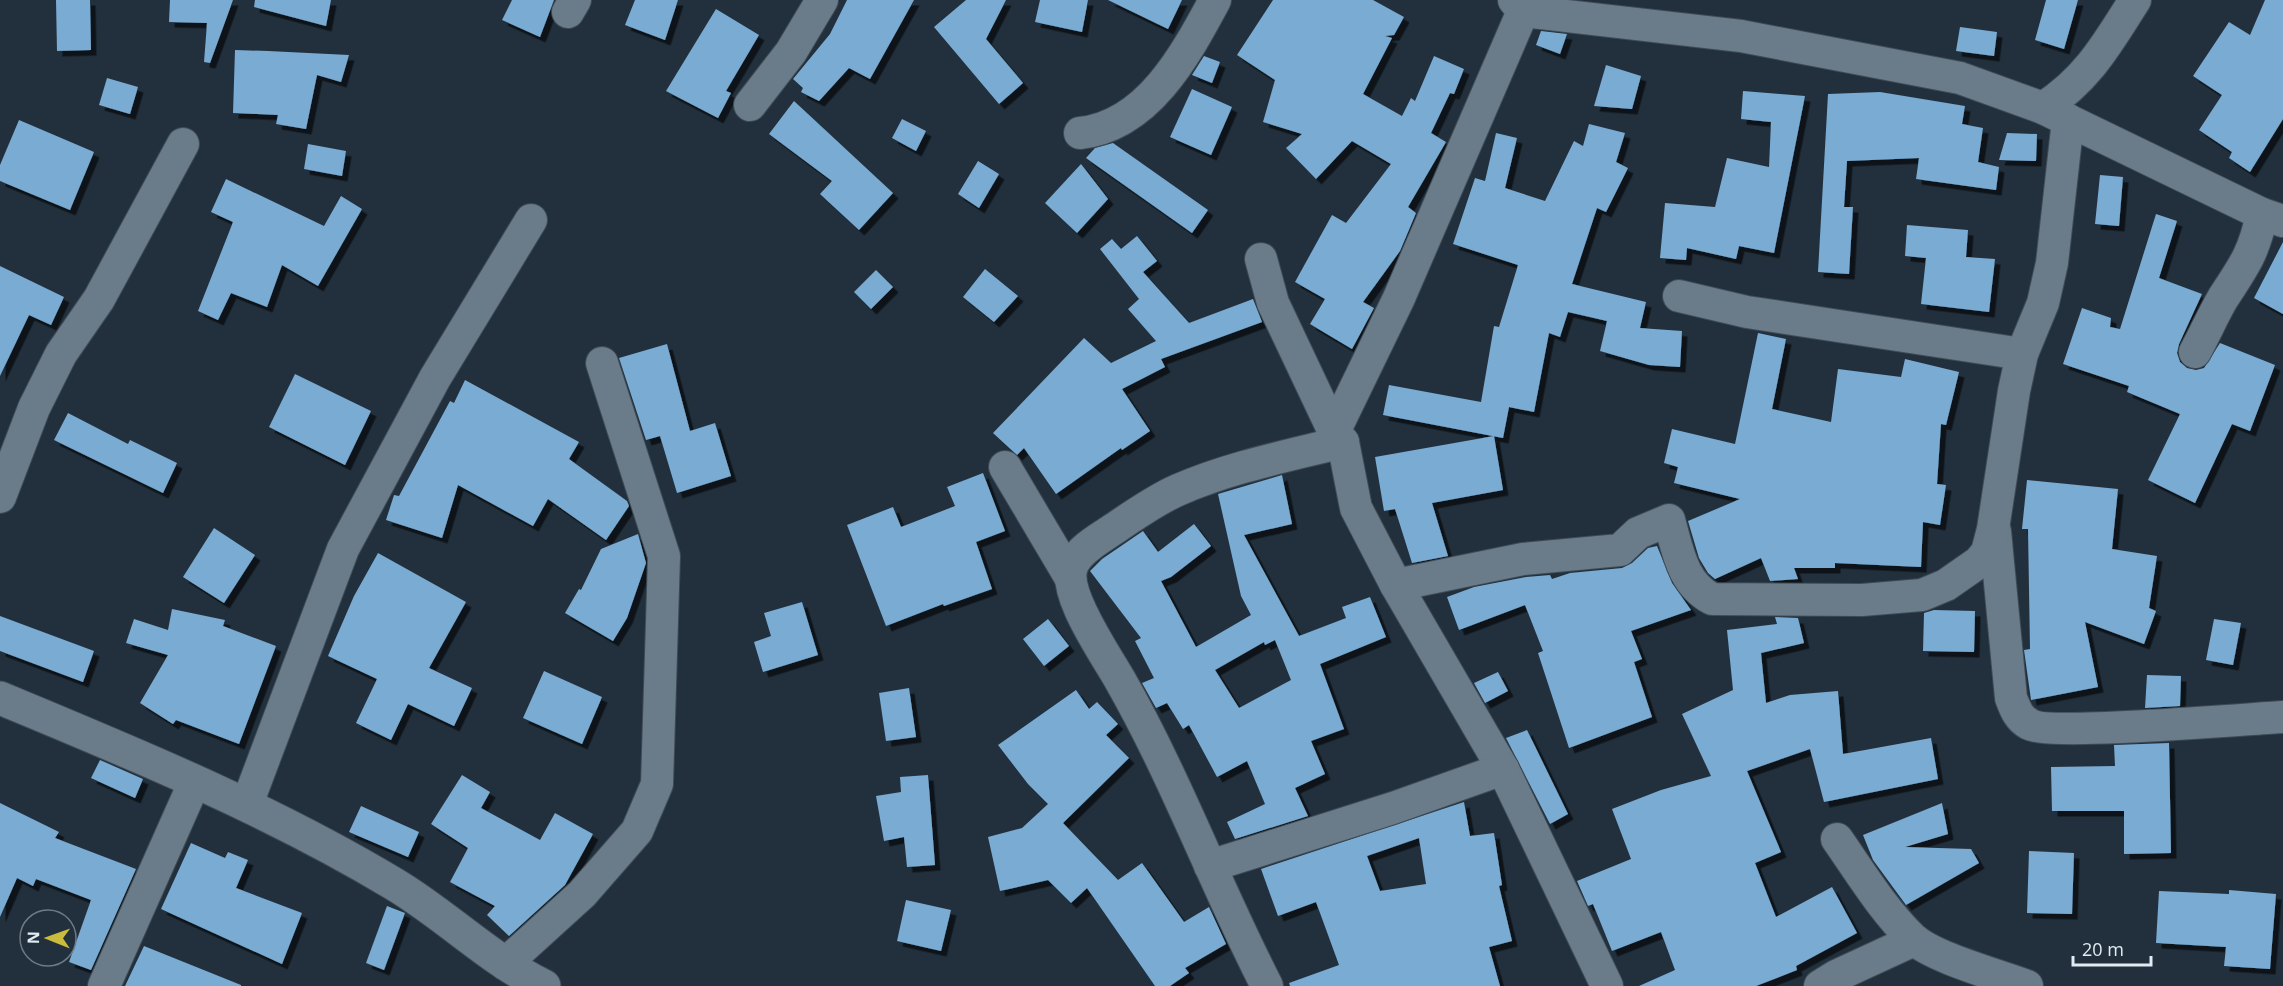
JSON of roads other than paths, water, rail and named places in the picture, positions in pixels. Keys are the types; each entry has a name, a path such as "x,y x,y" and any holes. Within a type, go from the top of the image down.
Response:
{"street":[{"path":"750,105 791,52 822,0"},
{"path":"1080,133 1099,131 1121,119 1166,81 1194,39 1215,0"},
{"path":"1396,585 1523,559 1620,550 1638,533 1669,520 1684,574 1701,594 1712,599 1862,600 1922,595 1946,585 1979,562 1987,552 1994,522 2014,391 2022,354 2043,303 2052,263 2056,114 2069,91 2099,56 2135,0"},
{"path":"1069,575 1074,561 1089,546 1176,491 1237,468 1338,437 1399,298 1519,6 1741,36 1960,78 2056,114 2272,218 2257,239 2246,267 2222,299 2195,352"},
{"path":"0,497 34,408 61,354 99,299 183,144"},
{"path":"247,804 344,549 435,378 531,220"},
{"path":"1261,259 1273,303 1338,437 1356,508 1396,585 1503,769 1607,986"},
{"path":"1679,296 1747,312 2022,354"},
{"path":"505,964 582,894 638,831 657,784 664,556 602,363"},
{"path":"1005,467 1069,575 1072,592 1152,735 1210,866 1267,986"},
{"path":"1994,522 2012,698 2018,714 2030,725 2044,728 2122,726 2283,717"},
{"path":"0,698 247,804 395,885 505,964 544,986"},
{"path":"1210,866 1393,808 1503,769"},
{"path":"104,986 195,781"},
{"path":"1837,839 1883,903 1914,940 1941,954 2027,986"},
{"path":"1820,986 1836,976 1914,940"}]}
